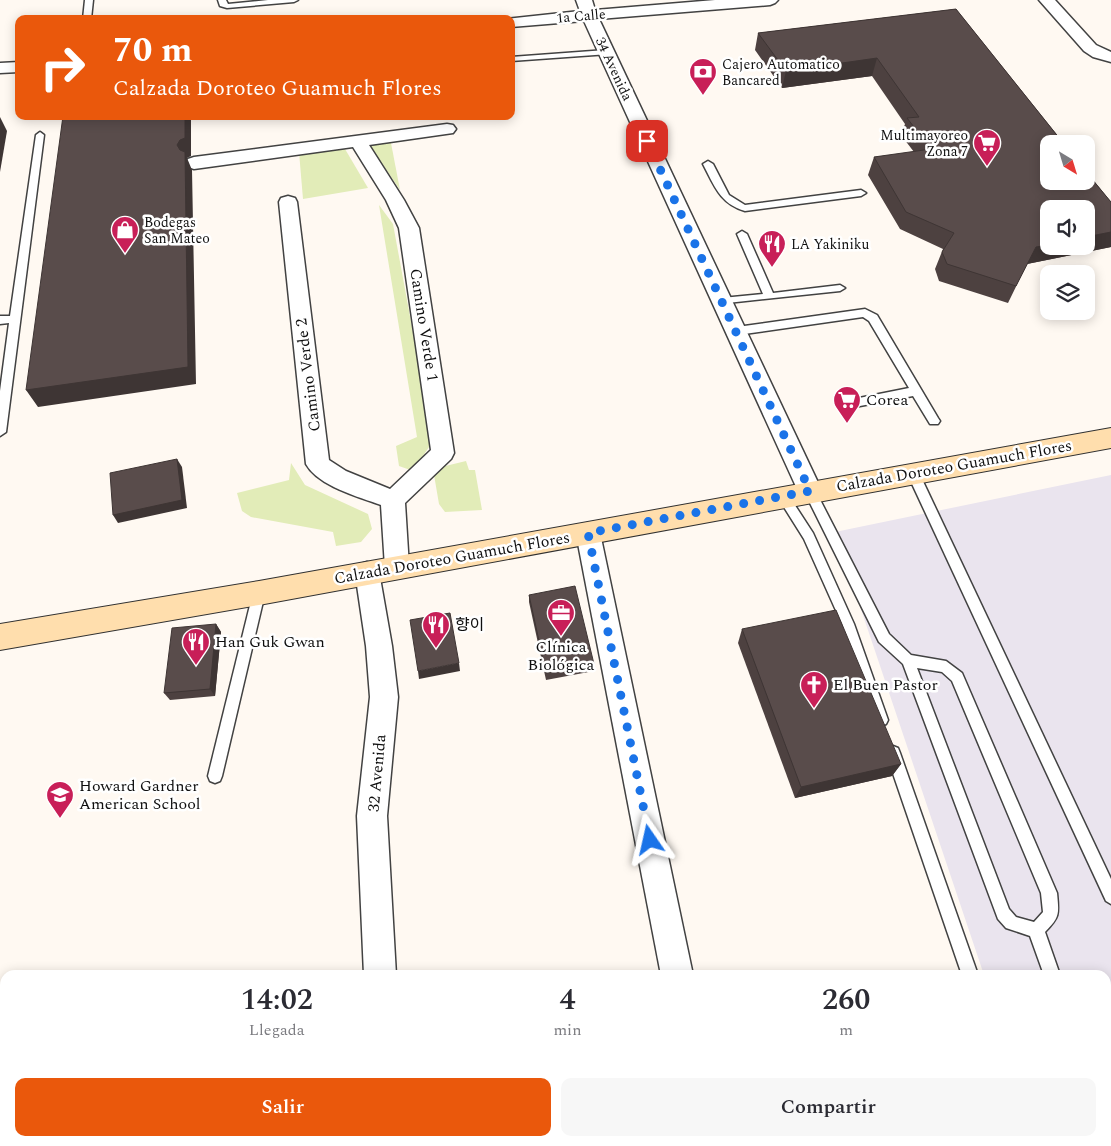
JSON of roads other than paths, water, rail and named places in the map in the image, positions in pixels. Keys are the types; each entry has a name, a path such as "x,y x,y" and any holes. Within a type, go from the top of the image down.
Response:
{"main road":[{"name":"Calzada Doroteo Guamuch Flores","path":"0,637 258,593 810,491 1111,438"}],"street":[{"name":"1a Calle","path":"515,21 586,8 770,0"},
{"path":"1047,0 1090,48 1099,54 1111,57"},
{"name":"34 Avenida","path":"586,8 810,491"},
{"path":"0,68 15,66"},
{"path":"194,163 447,129"},
{"name":"Camino Verde 1","path":"358,141 395,200 409,228 443,453 393,500"},
{"name":"Camino Verde 2","path":"288,202 318,464 338,478 393,500"},
{"path":"393,500 398,566"},
{"path":"588,533 676,970"},
{"name":"32 Avenida","path":"367,572 379,646 384,697 372,816 380,970"}],"lane":[{"path":"87,15 89,0"},
{"path":"222,0 223,4 227,6 294,0"},
{"path":"515,59 606,52"},
{"path":"0,432 40,135"},
{"path":"708,164 727,201 735,206 745,208 861,193"},
{"path":"742,234 769,296"},
{"path":"722,302 840,288"},
{"path":"737,331 865,313 873,318 934,421"},
{"path":"0,320 15,318"},
{"path":"844,405 916,391"},
{"path":"913,473 1111,896"},
{"path":"810,491 884,638 908,660 1003,914 1011,923 1036,930"},
{"path":"783,496 809,537 848,624 968,970"},
{"path":"215,776 248,644 258,593"},
{"path":"908,660 946,667 958,677 1049,894 1051,915 1036,930"},
{"path":"1036,930 1050,970"}],"place":[{"name":"Cajero Automatico Bancared","path":"703,96"},
{"name":"Multimayoreo Zona 7","path":"987,167"},
{"name":"Bodegas San Mateo","path":"125,254"},
{"name":"LA Yakiniku","path":"772,268"},
{"name":"Corea","path":"847,424"},
{"name":"Clínica Biológica","path":"561,637"},
{"name":"향이","path":"436,649"},
{"name":"Han Guk Gwan","path":"196,666"},
{"name":"El Buen Pastor","path":"814,709"},
{"name":"Howard Gardner American School","path":"60,819"}]}
